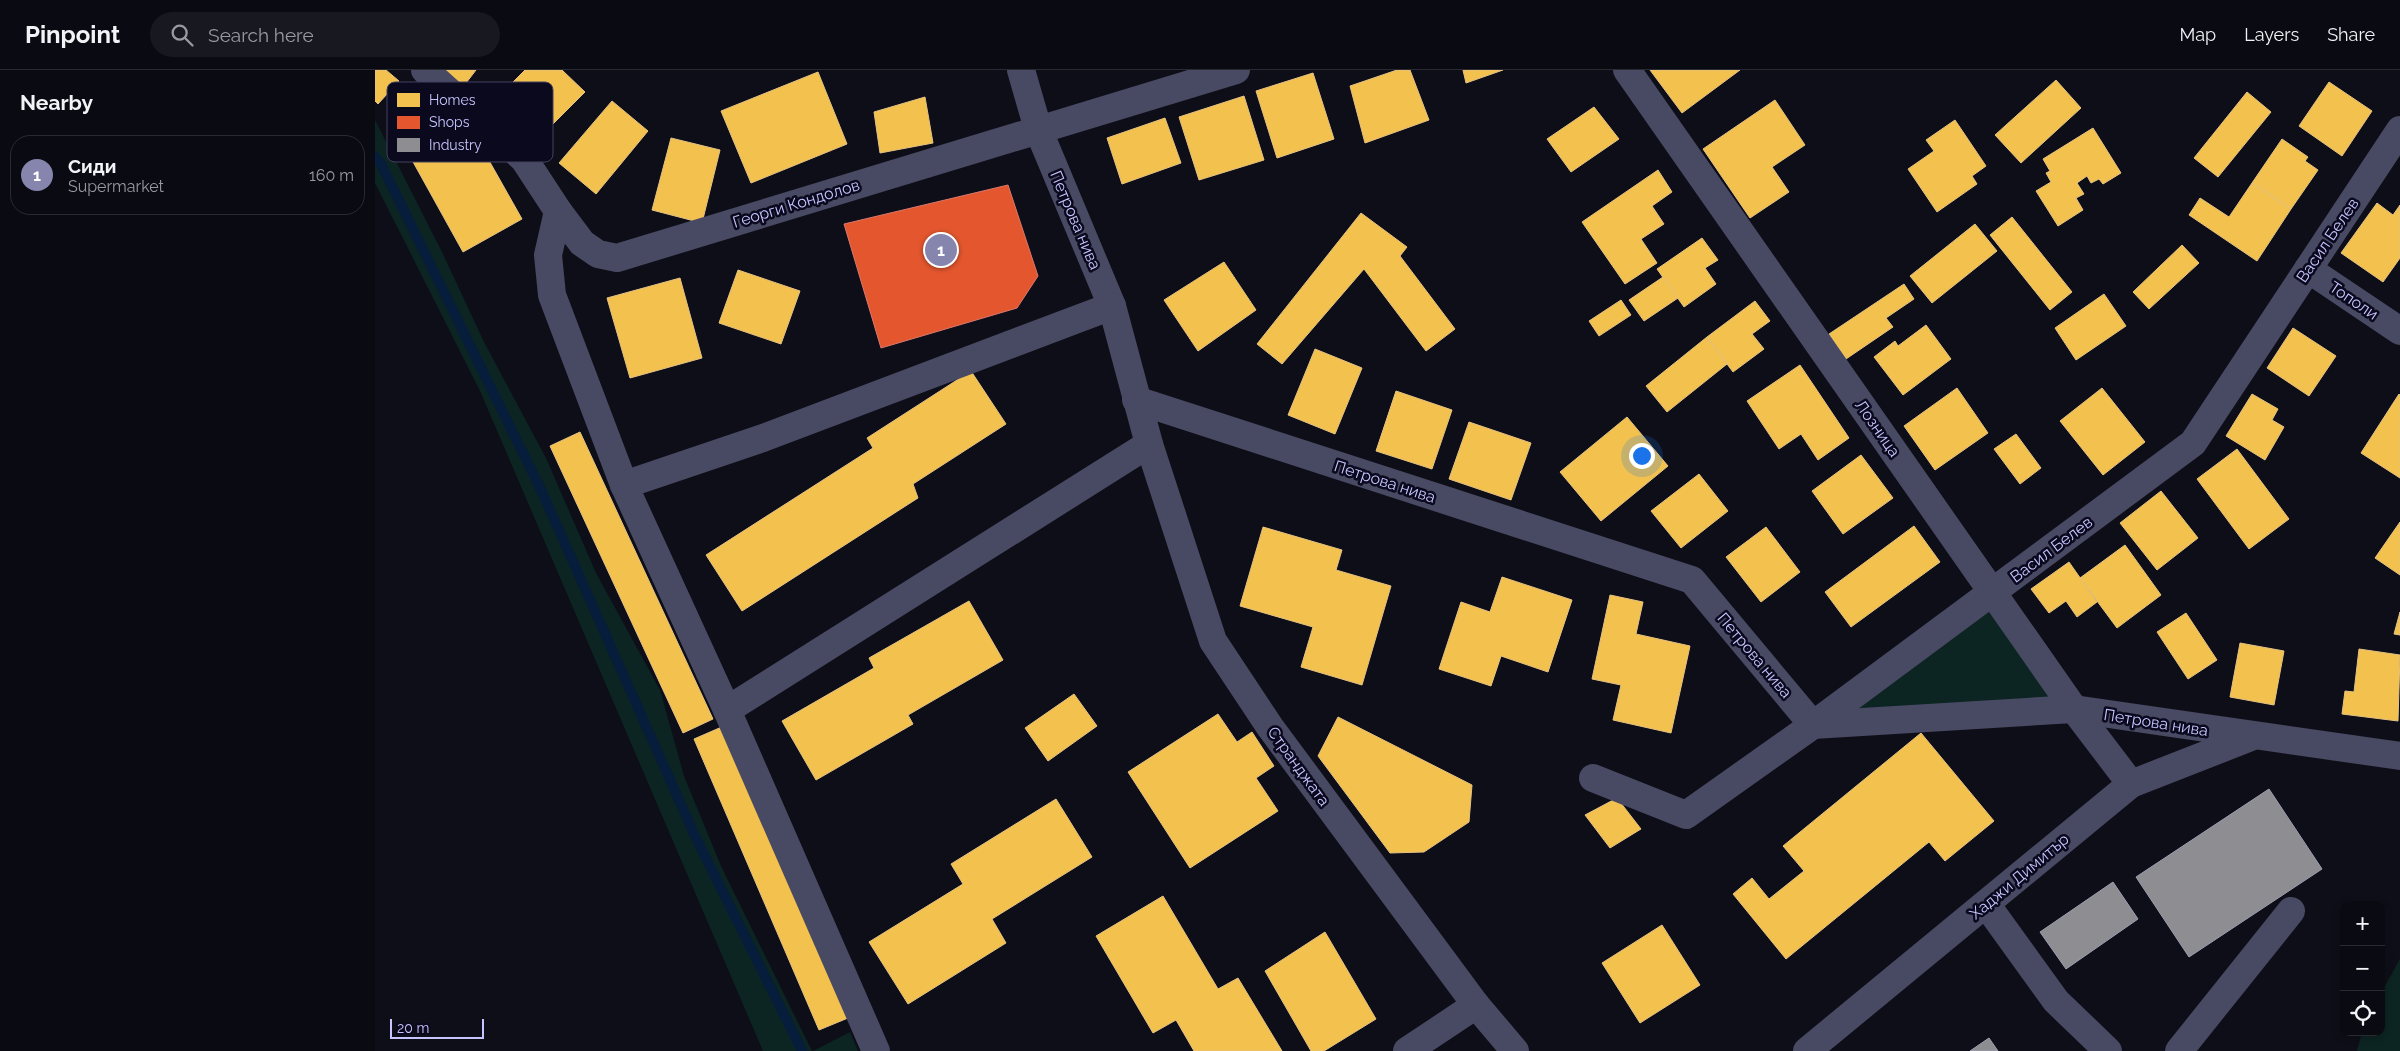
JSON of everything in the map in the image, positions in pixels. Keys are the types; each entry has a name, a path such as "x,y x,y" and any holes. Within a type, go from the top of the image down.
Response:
{"street":[{"name":"Георги Кондолов","path":"425,70 438,82"},
{"name":"Петрова нива","path":"1021,70 1038,129 1112,306 1149,444"},
{"name":"Георги Кондолов","path":"526,162 558,212 582,243 598,254 617,258 1236,70"},
{"name":"Лозница","path":"1627,70 2074,709 2131,784"},
{"name":"Васил Белев","path":"1593,778 1686,815 1813,725 2193,443 2400,130"},
{"path":"558,212 548,255 552,295 624,485 727,710 876,1051"},
{"name":"Тополи","path":"2308,269 2400,331"},
{"path":"624,485 763,438 1112,306"},
{"name":"Петрова нива","path":"1136,400 1692,580 1813,725 2074,709 2400,756"},
{"path":"727,710 1149,444"},
{"name":"Странджата","path":"1149,444 1213,641 1270,727 1476,1005 1515,1051"},
{"name":"Хаджи Димитър","path":"1812,1049 2131,784 2252,736"},
{"path":"1985,904 2056,1001 2108,1051"},
{"path":"2179,1051 2291,911"},
{"path":"1407,1051 1476,1005"}],"green space":[{"path":"375,120 387,144 387,162 396,162 443,254 484,342 546,458 596,573 660,690 684,776 721,866 812,1051 763,1051 480,391 375,183"},
{"path":"1993,592 2074,709 1813,725"},
{"path":"2400,959 2400,1051 2357,1051 2361,1036 2385,1036 2385,986"},
{"path":"850,1032 858,1051 813,1051"}],"building: Homes":[{"path":"375,70 386,70 399,81 387,82 387,94 378,104 375,101"},
{"path":"442,70 476,70 467,82 457,82"},
{"path":"525,70 562,70 585,92 553,124 553,82 513,82"},
{"path":"1397,70 1410,70 1429,120 1365,143 1350,86"},
{"path":"1463,70 1503,70 1466,83"},
{"path":"1650,70 1740,70 1682,113"},
{"path":"818,72 847,144 751,183 721,111"},
{"path":"1313,73 1334,139 1277,158 1256,91"},
{"path":"2056,80 2081,108 2021,163 1995,135"},
{"path":"2329,82 2372,111 2342,156 2299,126"},
{"path":"2247,92 2271,112 2218,177 2194,158"},
{"path":"1244,96 1264,160 1199,180 1179,117"},
{"path":"925,97 933,143 880,153 874,112"},
{"path":"1775,100 1805,145 1772,167 1789,192 1750,218 1703,149"},
{"path":"612,101 648,131 596,194 559,163"},
{"path":"1594,107 1619,139 1571,172 1547,139"},
{"path":"1165,118 1181,163 1122,184 1107,138"},
{"path":"1955,120 1986,166 1972,176 1977,184 1937,212 1908,169 1934,151 1926,140"},
{"path":"2093,128 2121,173 2103,184 2099,179 2091,183 2087,176 2077,183 2084,194 2076,198 2083,210 2058,226 2036,191 2051,182 2046,173 2050,171 2043,159"},
{"path":"671,138 720,150 702,223 652,210"},
{"path":"2282,139 2308,157 2305,161 2318,170 2291,209 2252,183"},
{"path":"413,162 490,162 522,219 463,252"},
{"path":"1658,170 1672,192 1652,206 1664,224 1641,239 1657,263 1625,284 1582,222"},
{"path":"2252,183 2291,209 2257,261 2189,215 2200,198 2229,217"},
{"path":"2377,203 2393,215 2400,205 2400,258 2383,282 2341,253"},
{"path":"1361,213 1407,247 1400,256 1455,329 1426,351 1364,269 1282,364 1257,344"},
{"path":"2012,217 2072,292 2050,310 1990,235"},
{"path":"1975,224 1997,251 1932,303 1910,276"},
{"path":"1702,238 1718,260 1705,268 1716,284 1684,307 1657,269"},
{"path":"2182,245 2199,263 2149,309 2133,292"},
{"path":"1224,262 1256,310 1198,351 1164,300"},
{"path":"738,270 800,291 781,344 719,323"},
{"path":"1663,277 1678,298 1644,321 1629,300"},
{"path":"680,278 702,358 630,378 607,298"},
{"path":"1904,284 1914,299 1886,318 1893,327 1846,359 1829,334"},
{"path":"2104,294 2126,326 2076,360 2055,328"},
{"path":"1621,300 1631,315 1599,336 1589,321"},
{"path":"1755,301 1770,321 1752,334 1764,349 1733,372 1707,337"},
{"path":"1926,325 1951,359 1903,395 1874,357 1895,341 1898,346"},
{"path":"2293,328 2336,356 2309,396 2267,368"},
{"path":"1707,337 1727,364 1667,412 1646,386"},
{"path":"1315,349 1362,368 1335,434 1288,415"},
{"path":"1800,365 1849,438 1818,460 1801,434 1779,449 1747,401"},
{"path":"971,371 1006,424 913,484 918,498 742,611 706,555 873,448 867,438"},
{"path":"1957,388 1988,433 1935,470 1904,426"},
{"path":"2102,388 2145,442 2103,475 2060,421"},
{"path":"1396,391 1452,410 1432,469 1376,451"},
{"path":"2252,394 2278,409 2272,420 2284,427 2265,460 2226,436"},
{"path":"2400,395 2400,478 2361,453"},
{"path":"1627,417 1668,466 1601,521 1560,472"},
{"path":"1469,422 1531,443 1511,500 1449,479"},
{"path":"580,432 713,719 683,733 550,446"},
{"path":"2016,434 2041,468 2020,484 1994,449"},
{"path":"2237,449 2289,519 2249,549 2197,479"},
{"path":"1861,455 1893,498 1843,534 1812,491"},
{"path":"1699,474 1728,511 1681,548 1651,511"},
{"path":"2161,491 2198,538 2157,570 2120,523"},
{"path":"2400,522 2400,575 2375,558"},
{"path":"1914,526 1940,562 1851,627 1825,592"},
{"path":"1263,527 1342,550 1336,570 1391,586 1362,685 1301,667 1313,627 1240,606"},
{"path":"1766,527 1800,572 1761,602 1726,557"},
{"path":"2125,545 2161,595 2117,628 2080,578"},
{"path":"2069,562 2097,602 2077,617 2066,601 2049,613 2031,589"},
{"path":"1502,577 1572,600 1548,672 1501,656 1491,686 1439,669 1461,602 1490,612"},
{"path":"1610,595 1643,602 1636,634 1690,646 1671,733 1613,720 1621,685 1592,679"},
{"path":"969,601 1003,660 908,715 913,724 816,780 782,721 874,668 869,658"},
{"path":"2400,612 2400,635 2394,634"},
{"path":"2186,613 2217,660 2188,679 2157,632"},
{"path":"2240,643 2284,651 2274,705 2230,697"},
{"path":"2359,649 2400,655 2398,721 2342,714 2345,691 2354,692"},
{"path":"1074,694 1097,726 1048,761 1025,728"},
{"path":"1218,714 1237,742 1252,732 1274,766 1256,778 1278,811 1190,868 1128,772"},
{"path":"1338,717 1472,785 1469,822 1424,852 1390,853 1318,756"},
{"path":"724,726 848,1018 819,1030 694,739"},
{"path":"1921,733 1994,821 1945,861 1929,842 1786,959 1733,894 1752,878 1769,899 1804,871 1783,846"},
{"path":"1617,798 1641,829 1610,848 1585,815"},
{"path":"1056,799 1092,857 992,919 1006,943 908,1004 869,942 963,884 951,864"},
{"path":"1163,896 1218,989 1238,978 1282,1051 1194,1051 1176,1020 1153,1033 1096,936"},
{"path":"1662,925 1700,985 1640,1023 1602,963"},
{"path":"1325,932 1376,1019 1324,1051 1311,1051 1265,971"}],"building: Shops":[{"path":"1008,185 1038,276 1017,308 881,348 844,224"}],"building: Industry":[{"path":"2269,789 2322,869 2189,957 2136,877"},
{"path":"2113,882 2138,919 2066,969 2040,932"},
{"path":"1989,1038 1998,1051 1970,1051"}],"waterway":[{"path":"375,157 381,164 542,492 695,836 802,1051"}],"place":[{"name":"Сиди","path":"941,250"}]}
